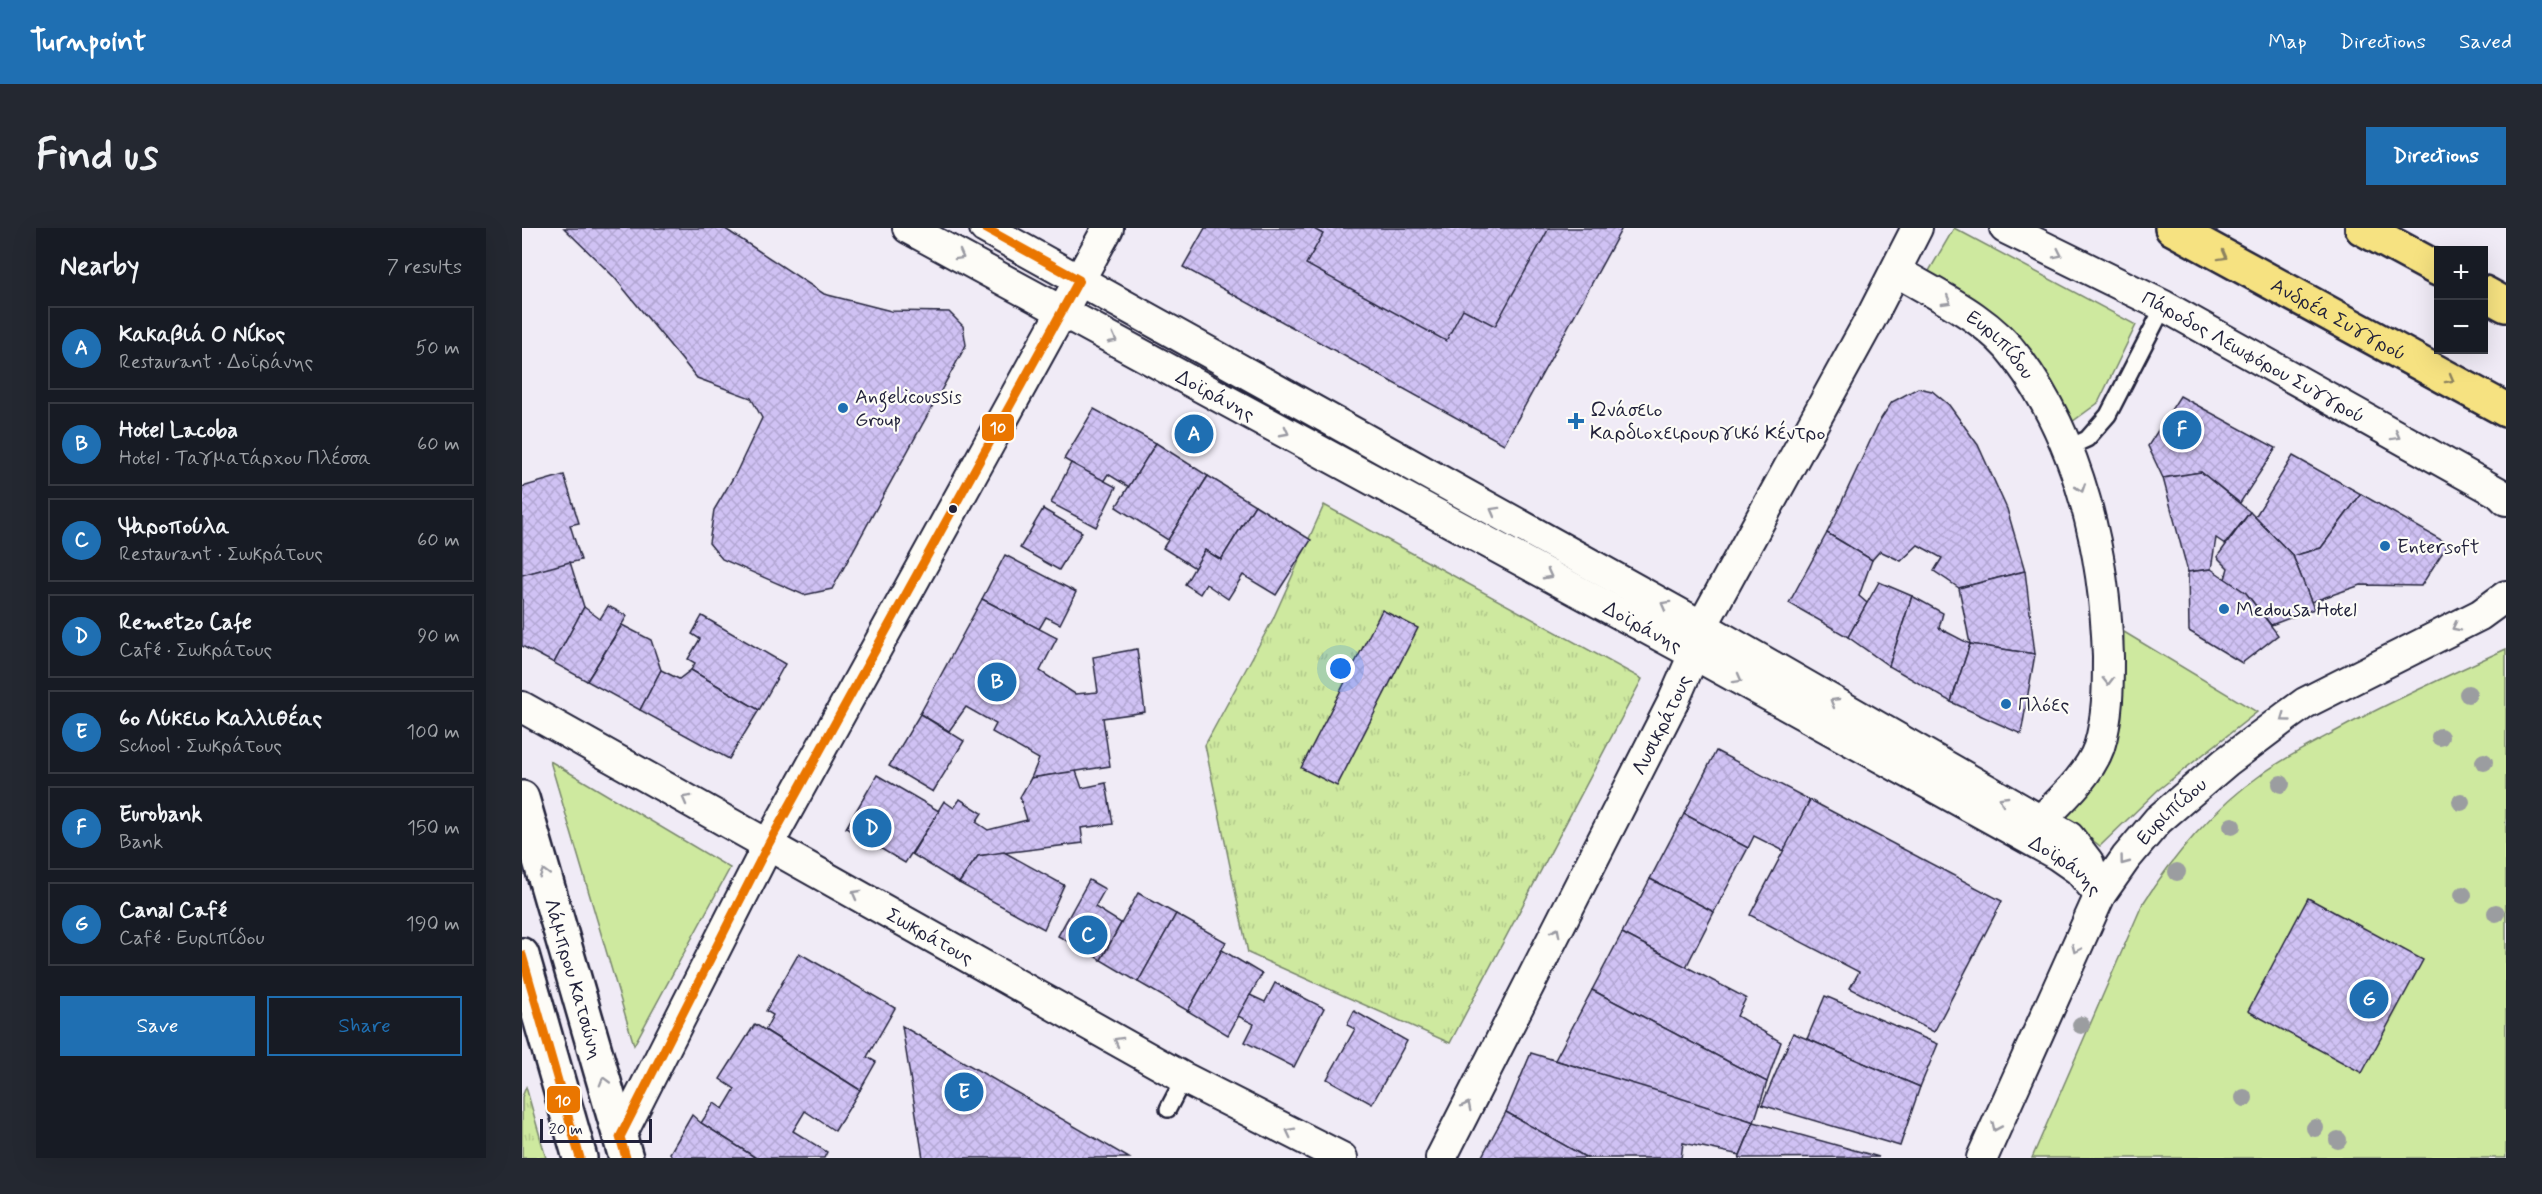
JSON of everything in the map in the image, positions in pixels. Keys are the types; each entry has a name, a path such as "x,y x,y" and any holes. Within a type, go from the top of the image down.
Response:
{"highway":[{"name":"Ανδρέα Συγγρού","path":"2172,228 2506,410"},
{"path":"2362,228 2434,266"},
{"path":"2488,295 2506,305"}],"main road":[{"name":"Λάμπρου Κατσώνη","path":"522,798 623,1147"},
{"path":"522,955 580,1158"}],"street":[{"name":"Δοϊράνης","path":"908,228 1694,654 2056,854 2079,870 2100,895"},
{"name":"Δοϊράνης","path":"984,228 1702,626 2069,837 2088,862 2100,895"},
{"path":"623,1147 768,845 1107,228"},
{"name":"Λυσικράτους","path":"1441,1158 1673,702 1694,654 1702,626 1896,271 1917,228"},
{"name":"Πάροδος Λεωφόρου Συγγρού","path":"2006,228 2164,306 2503,497"},
{"name":"Ευριπίδου","path":"1896,271 1981,322 2016,356 2042,396 2067,448 2086,504 2101,571 2107,636 2109,695 2098,748 2074,786 2040,821"},
{"name":"Ευριπίδου","path":"1982,1158 2100,895 2126,858 2158,820 2210,775 2305,703 2480,615 2506,596"},
{"name":"Σωκράτους","path":"522,707 1184,1078 1342,1158"}],"lane":[{"path":"2067,448 2087,439 2108,415 2164,306"},
{"path":"1168,1109 1184,1078"}],"green space":[{"path":"1954,228 2136,325 2098,403 2069,424 1925,278"},
{"path":"1324,505 1642,679 1450,1043 1248,953 1205,745 1273,619"},
{"path":"2124,632 2257,712 2158,790 2100,846 2064,818 2121,695"},
{"path":"2506,649 2506,1158 2032,1158 2142,905 2167,868 2196,834 2245,787 2283,760 2388,704"},
{"path":"550,761 730,868 634,1045"},
{"path":"526,1087 546,1158 522,1158 522,1097"}],"building":[{"name":"Angelicoussis Group","path":"564,228 724,228 824,294 891,311 949,312 963,326 966,345 832,589 804,595 722,559 709,543 714,510 736,473 762,418 751,398 697,378 614,277"},
{"path":"1205,228 1622,228 1504,444 1183,267"},
{"path":"1312,228 1549,228 1495,326 1463,309 1446,341 1306,264 1323,234"},
{"path":"1918,388 1932,391 1949,405 1978,445 2007,509 2025,571 1959,588 1934,571 1942,558 1918,545 1901,561 1880,551 1872,560 1827,533 1880,420 1892,402"},
{"path":"2180,396 2276,448 2240,503 2201,472 2163,478 2148,446"},
{"path":"1094,409 1156,443 1129,487 1108,474 1103,482 1064,459"},
{"path":"1156,443 1208,476 1168,540 1116,507"},
{"path":"2293,456 2361,494 2321,548 2293,556 2255,517"},
{"path":"1071,463 1116,487 1096,527 1051,503"},
{"path":"2201,472 2250,512 2225,544 2216,538 2211,569 2188,572 2163,478"},
{"path":"564,475 579,523 570,525 581,560 522,575 522,487"},
{"path":"1208,476 1255,505 1221,560 1205,550 1195,568 1163,548"},
{"name":"Entersoft","path":"2361,494 2448,544 2421,586 2361,585 2311,602 2293,556 2321,548"},
{"path":"1255,505 1311,540 1276,595 1243,575 1228,599 1206,584 1200,594 1185,584 1205,550 1221,560"},
{"path":"1043,509 1082,532 1059,570 1020,548"},
{"path":"2250,512 2293,556 2314,609 2271,625 2246,593 2225,579 2228,568 2217,557"},
{"path":"1827,533 1872,560 1859,596 1867,603 1848,637 1789,603"},
{"path":"1005,555 1076,592 1060,624 1046,617 1039,629 982,599"},
{"path":"570,562 584,607 554,663 522,646 522,575"},
{"name":"Medousa Hotel","path":"2211,569 2246,593 2278,635 2242,663 2189,631 2188,572"},
{"path":"2025,571 2035,654 1970,644 1959,588"},
{"path":"1879,582 1912,596 1889,666 1848,637"},
{"path":"1912,596 1943,613 1939,628 1970,644 1951,702 1889,666"},
{"path":"982,599 1057,638 1040,671 1075,694 1098,692 1093,657 1137,649 1145,712 1103,718 1110,766 1031,778 1039,759 992,732 996,724 966,707 949,731 920,714"},
{"path":"608,606 627,616 587,681 554,663 584,607 600,619"},
{"path":"1382,610 1418,628 1337,786 1301,768"},
{"path":"702,616 785,664 759,710 691,670 695,663 688,659 700,639 692,634"},
{"path":"622,625 651,640 661,670 640,710 587,681"},
{"path":"1970,644 2035,654 2021,734 1951,702"},
{"path":"661,670 679,679 691,670 759,710 729,759 640,710"},
{"path":"920,714 964,741 933,792 889,766"},
{"path":"1716,751 1810,800 1784,851 1754,836 1748,848 1684,814"},
{"path":"1076,771 1082,788 1106,783 1113,824 1081,828 1083,843 978,856 959,883 912,854 944,801 954,808 960,799 982,813 976,822 988,830 1027,820 1020,797 1031,778"},
{"path":"877,775 939,811 905,863 846,828"},
{"path":"1810,800 2002,901 1934,1032 1850,988 1859,972 1750,915"},
{"path":"1684,814 1748,848 1714,912 1650,879"},
{"path":"1004,852 1064,885 1044,929 959,883 978,856"},
{"path":"1650,879 1714,912 1686,967 1622,933"},
{"path":"1089,880 1105,889 1095,907 1121,923 1101,960 1058,936"},
{"path":"1138,893 1176,914 1138,982 1101,960"},
{"path":"2308,898 2423,960 2362,1073 2248,1011"},
{"path":"1176,914 1226,942 1188,1011 1138,982"},
{"path":"1622,933 1746,998 1737,1016 1781,1042 1767,1082 1592,990"},
{"path":"1222,950 1262,974 1228,1035 1188,1011"},
{"path":"799,953 895,1008 867,1057 876,1062 860,1090 765,1030 773,1015 766,1011"},
{"path":"1275,983 1324,1008 1294,1067 1245,1042 1254,1024 1238,1016 1250,995 1265,1002"},
{"path":"1592,990 1767,1082 1754,1122 1555,1060"},
{"path":"1825,996 1938,1044 1920,1087 1807,1039"},
{"path":"1354,1011 1407,1041 1372,1104 1327,1079 1355,1029 1347,1025"},
{"path":"755,1024 860,1090 835,1131 805,1111 793,1131 827,1152 824,1158 756,1158 701,1123 714,1103 723,1109 735,1089 720,1079"},
{"path":"902,1026 1129,1158 923,1158"},
{"path":"1793,1033 1920,1087 1900,1146 1762,1105"},
{"path":"1531,1053 1754,1122 1740,1155 1683,1143 1681,1158 1587,1158 1506,1112"},
{"path":"1506,1112 1587,1158 1481,1158"},
{"path":"692,1115 756,1158 672,1158 670,1153"},
{"path":"1754,1122 1879,1157 1739,1158"}],"transit line":[{"name":"10","path":"626,1158 620,1137 768,845 1079,280 985,228"},
{"name":"10","path":"522,955 580,1158"}],"place":[{"name":"Angelicoussis Group","path":"843,408"},
{"name":"Ωνάσειο Καρδιοχειρουργικό Κέντρο","path":"1576,421"},
{"name":"Eurobank","path":"2182,430"},
{"name":"Κακαβιά Ο Νίκος","path":"1194,434"},
{"name":"Entersoft","path":"2385,546"},
{"name":"Medousa Hotel","path":"2224,609"},
{"name":"Hotel Lacoba","path":"997,682"},
{"name":"Πλόες","path":"2006,704"},
{"name":"Remetzo Cafe","path":"872,828"},
{"name":"Ψαροπούλα","path":"1088,935"},
{"name":"Canal Café","path":"2369,999"},
{"name":"6ο Λύκειο Καλλιθέας","path":"964,1092"}]}
